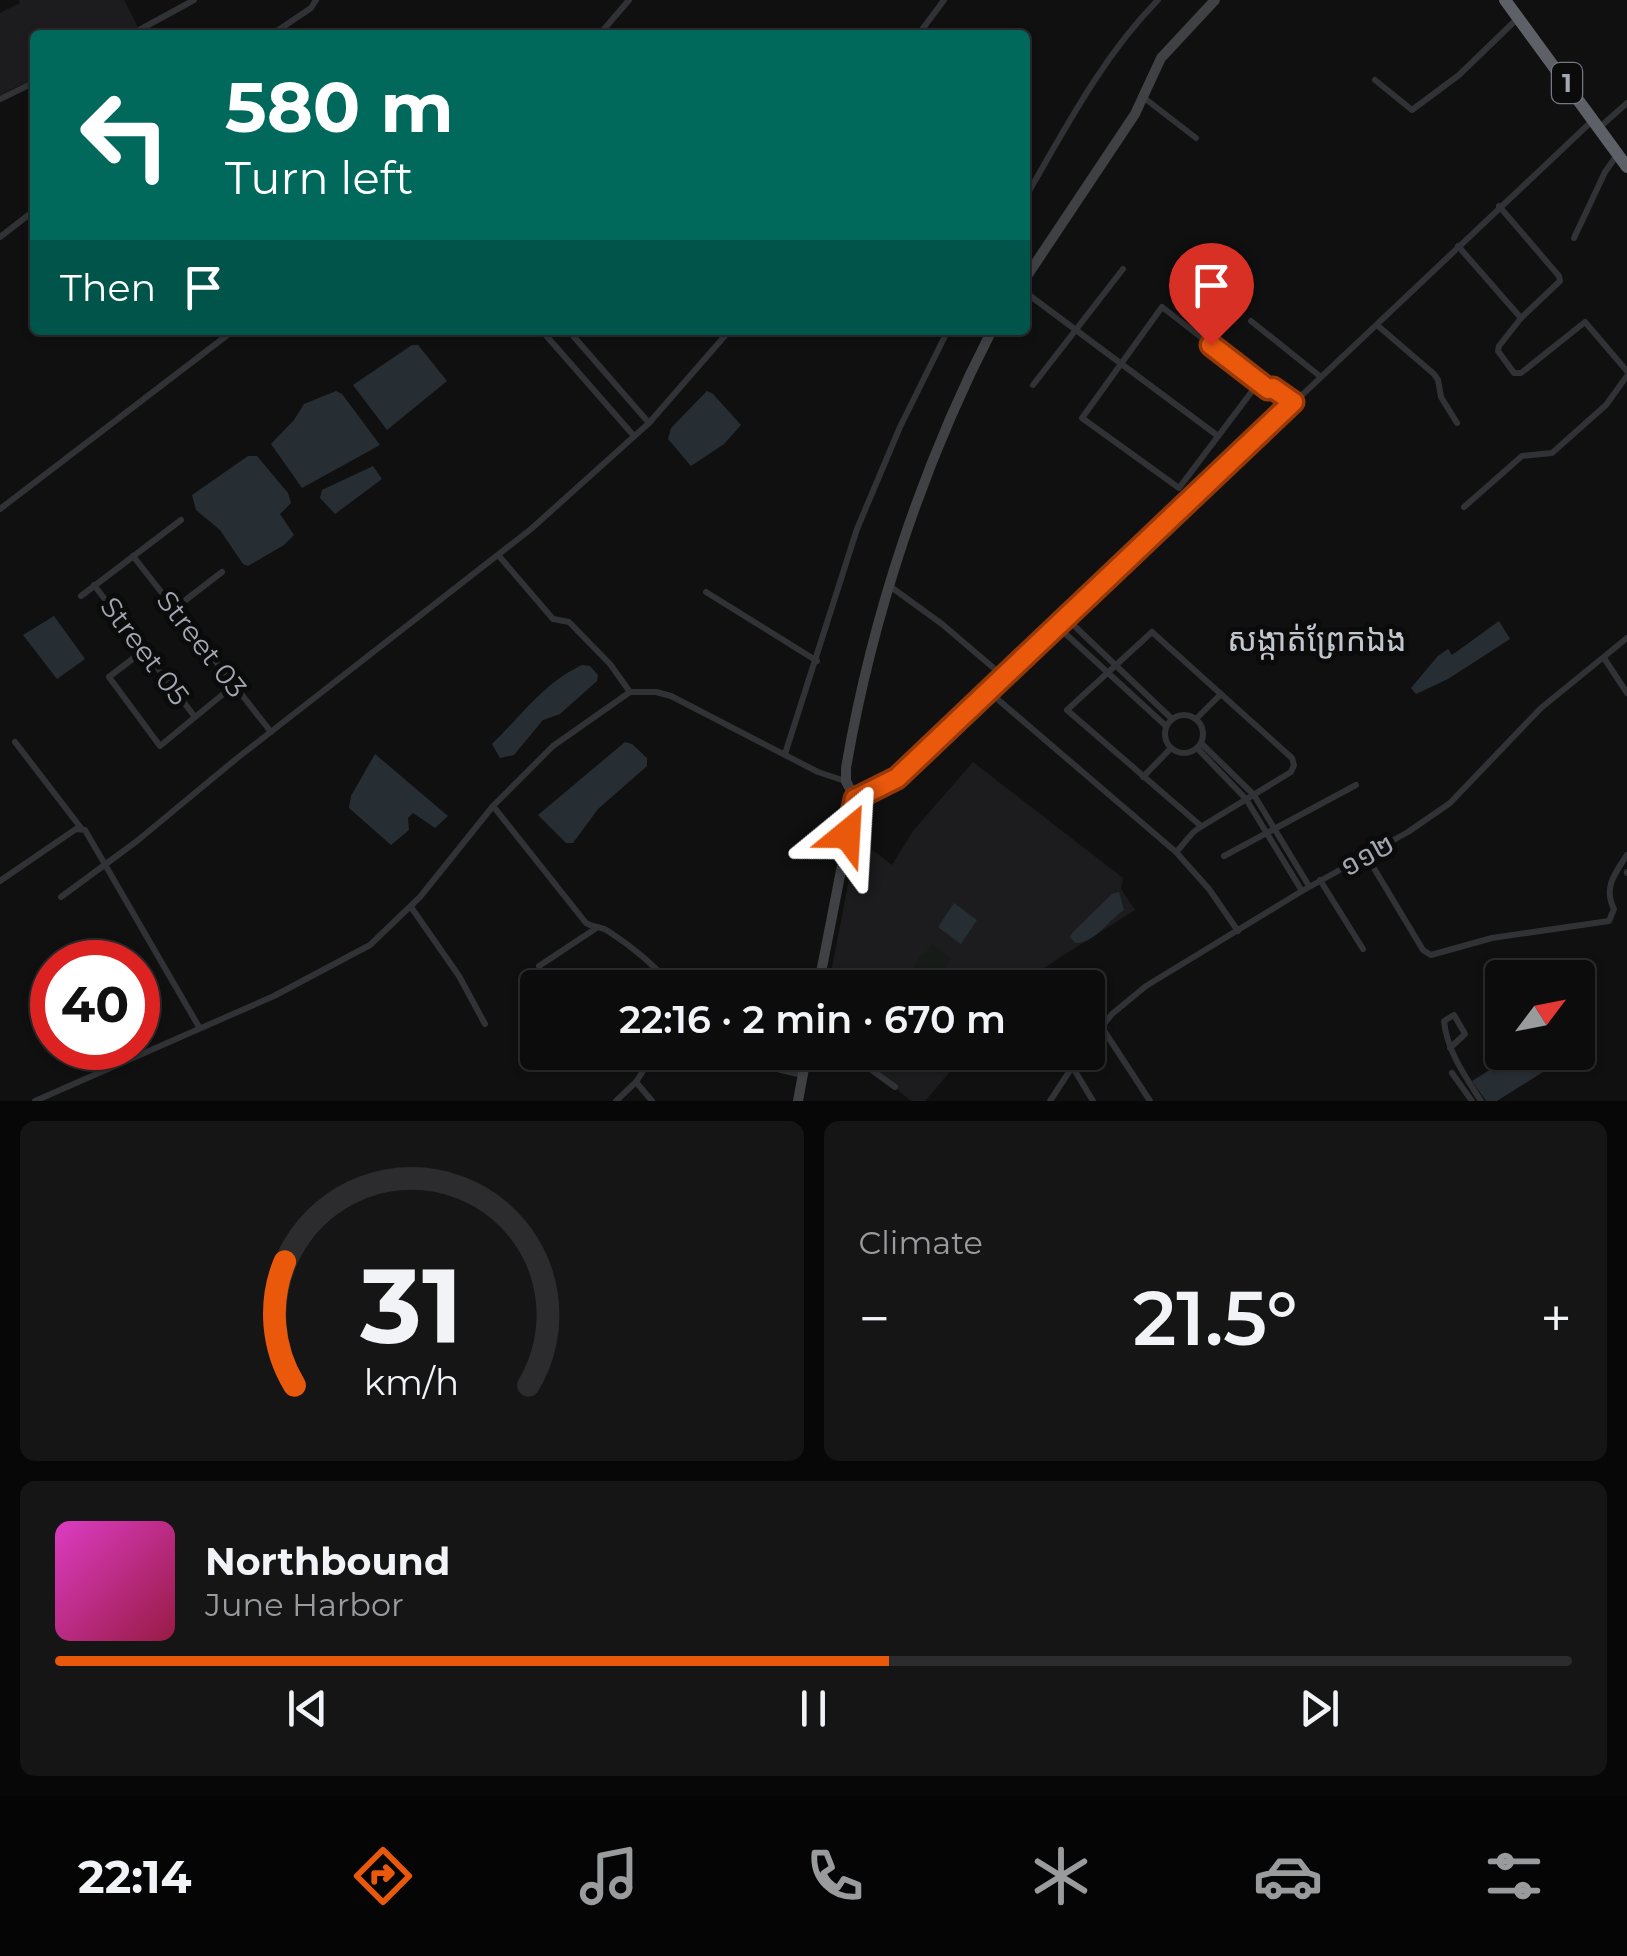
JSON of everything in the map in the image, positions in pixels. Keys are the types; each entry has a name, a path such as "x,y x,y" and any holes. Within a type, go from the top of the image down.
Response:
{"highway":[{"name":"1","path":"1505,0 1627,167"}],"street":[{"path":"139,30 194,0"},
{"path":"278,30 311,8 316,0"},
{"path":"603,30 629,0"},
{"path":"922,30 944,0"},
{"path":"1140,0 1150,8"},
{"path":"1030,190 1098,75 1158,0"},
{"path":"1030,272 1107,159 1161,58 1215,0"},
{"path":"1375,80 1412,110 1459,75 1518,18"},
{"path":"0,99 30,84"},
{"path":"1142,96 1196,138"},
{"path":"855,799 897,778 1499,206 1596,124 1627,103"},
{"path":"1574,238 1618,154"},
{"path":"1464,507 1522,456 1552,453 1606,405 1627,374 1586,322 1523,372 1514,373 1498,352 1520,318 1556,287 1559,276 1499,206"},
{"path":"0,237 30,214"},
{"path":"1458,246 1520,318"},
{"path":"1034,385 1122,269"},
{"path":"1030,296 1218,436"},
{"path":"1259,382 1179,488 1082,418 1162,308 1291,404"},
{"path":"1252,321 1322,377"},
{"path":"1377,325 1434,374 1441,397 1457,424"},
{"path":"0,509 226,335"},
{"path":"546,335 634,436"},
{"path":"572,335 650,423"},
{"path":"61,897 498,556 650,423 726,335"},
{"path":"786,754 868,500 946,335"},
{"path":"822,970 855,799 846,781 864,679 928,475 990,335"},
{"path":"81,596 182,520"},
{"name":"Street 03","path":"132,556 271,732"},
{"path":"498,556 553,619 568,622 610,664 630,692"},
{"path":"174,608 222,572"},
{"name":"Street 05","path":"94,585 195,717"},
{"path":"891,587 1003,676"},
{"path":"706,592 817,661"},
{"path":"1065,617 1172,718"},
{"path":"1056,625 1166,726"},
{"path":"1176,852 1201,826 1291,772 1294,764 1292,758 1152,632 1066,710 1201,826"},
{"name":"១១២","path":"1105,1022 1146,986 1450,803 1542,708 1627,638"},
{"path":"144,650 109,678 160,746 234,685"},
{"path":"1604,658 1627,692"},
{"path":"988,691 1176,852 1238,930"},
{"path":"35,1101 330,968 370,945 411,907 493,806 554,746 630,692 671,696 818,772 846,781"},
{"path":"1196,719 1221,694"},
{"path":"1184,714 1196,719 1202,730 1198,746 1187,753 1171,748 1165,739 1166,726 1172,718 1184,714"},
{"path":"15,742 106,863 199,1027"},
{"path":"1198,746 1250,797 1306,888"},
{"path":"1144,776 1171,748"},
{"path":"1224,856 1356,785"},
{"path":"493,806 586,923 605,928 657,970"},
{"path":"0,881 81,828"},
{"path":"1366,855 1422,950 1431,955 1492,938 1609,921 1614,909 1610,884 1627,856"},
{"path":"1320,880 1363,949"},
{"path":"411,907 485,1024"},
{"path":"539,966 596,928"},
{"path":"1450,1048 1465,1034 1454,1015 1444,1021 1450,1048 1481,1101"},
{"path":"1105,1032 1150,1101"},
{"path":"616,1101 644,1070"},
{"path":"779,1070 803,1075"},
{"path":"798,1101 804,1070"},
{"path":"872,1070 895,1088"},
{"path":"1050,1101 1069,1070"},
{"path":"1074,1070 1092,1101"},
{"path":"1452,1073 1472,1101"},
{"path":"636,1082 652,1101"}],"shaded area":[{"path":"19,0 124,0 138,27 30,30 30,80 0,95 0,13 20,3"},
{"path":"412,345 418,345 447,381 387,430 353,385"},
{"path":"336,391 380,445 302,488 271,444 304,404"},
{"path":"707,391 741,425 724,444 691,466 668,439 671,428"},
{"path":"248,456 257,456 288,493 291,503 280,514 294,535 248,566 220,530 196,510 192,495"},
{"path":"373,466 382,479 335,514 320,498 322,490"},
{"path":"54,616 85,659 57,679 23,635"},
{"path":"1499,621 1510,639 1448,679 1416,694 1411,688 1438,656 1448,649 1452,655"},
{"path":"582,665 590,666 598,675 597,681 560,714 543,720 514,755 500,758 492,744 545,690"},
{"path":"625,742 647,758 647,766 598,809 573,843 566,843 538,815"},
{"path":"375,754 448,816 435,828 413,813 408,818 409,830 391,845 349,808 351,796"},
{"path":"973,762 1123,878 1121,889 1135,910 1041,970 831,970 857,838 892,865 913,831"},
{"path":"1119,892 1124,910 1095,935 1075,943 1070,937 1073,932 1112,894"},
{"path":"954,903 977,920 961,944 938,927"},
{"path":"932,944 951,958 943,970 913,970"},
{"path":"874,1070 951,1070 925,1101 911,1101"},
{"path":"1490,1070 1546,1070 1497,1101 1486,1101 1472,1081"}],"district":[{"name":"សង្កាត់ព្រែកឯង","path":"1317,640"}],"route":[{"path":"847,834 855,799 897,778 1293,402 1273,388 1268,389 1211,345"}]}
